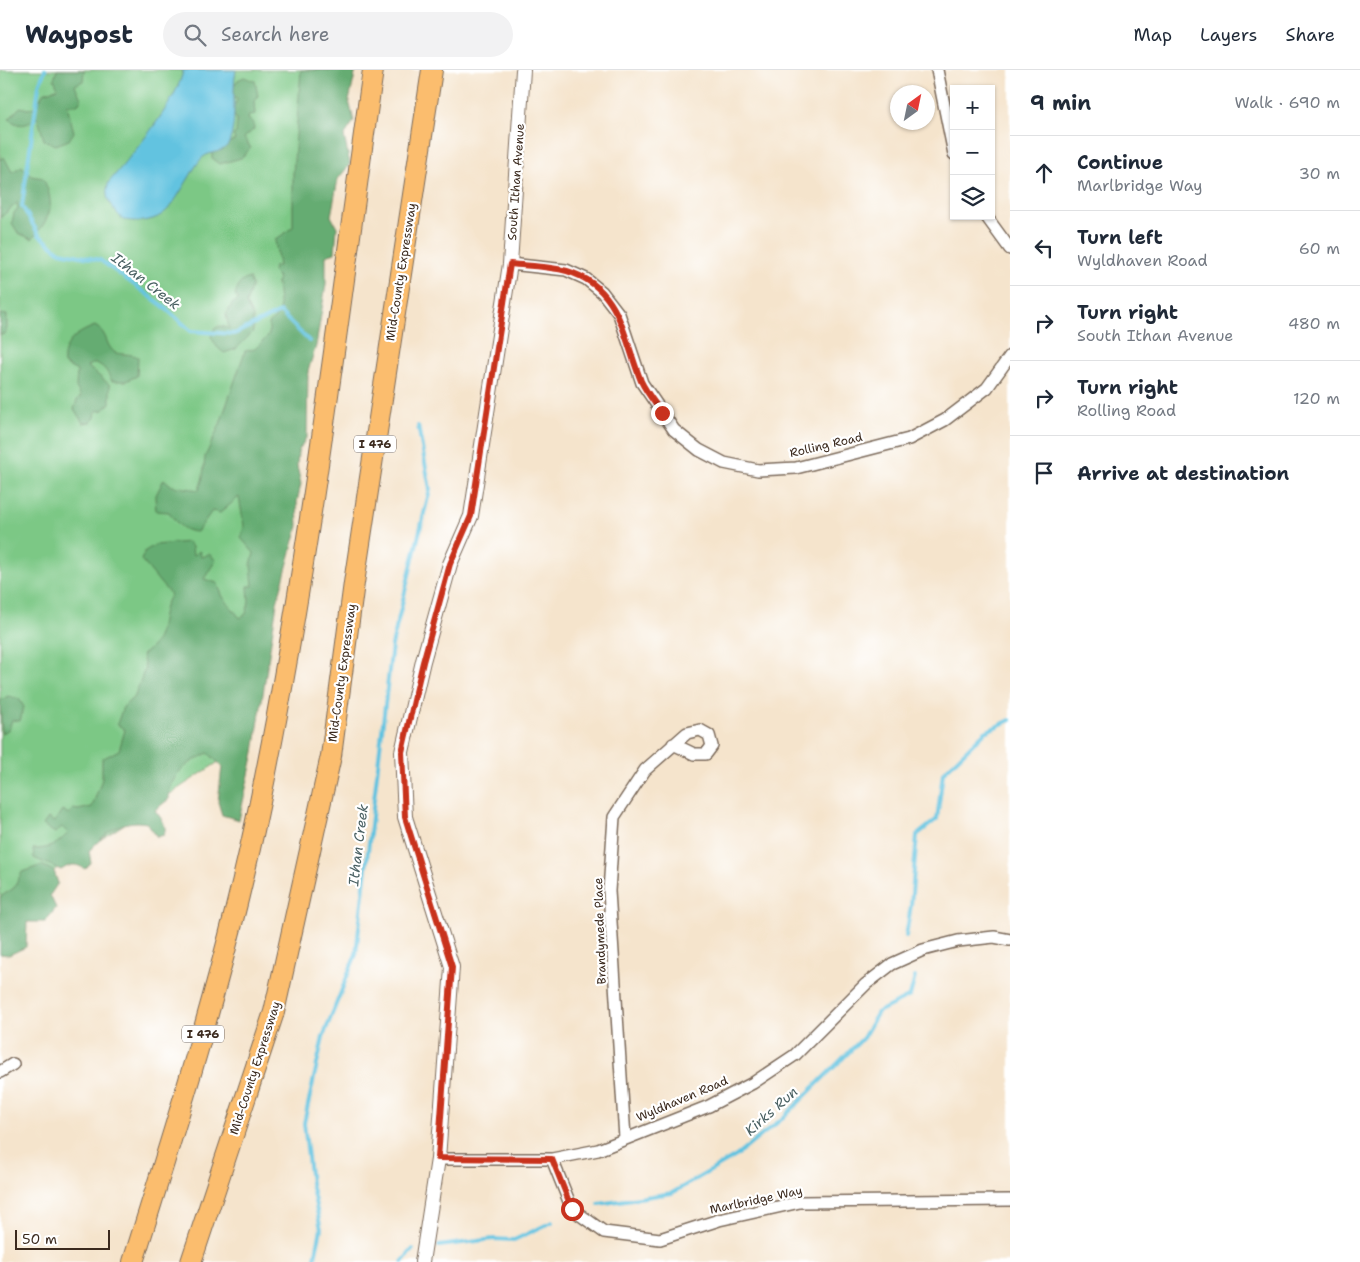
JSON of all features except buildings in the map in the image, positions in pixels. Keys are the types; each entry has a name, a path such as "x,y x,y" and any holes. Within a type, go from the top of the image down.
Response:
{"highway":[{"name":"I 476","path":"133,1262 207,1021 260,802 277,714 320,445 373,70"},
{"name":"Mid-County Expressway","path":"191,1262 274,1012 329,764 361,536 432,70"}],"street":[{"name":"South Ithan Avenue","path":"422,1262 438,1158 452,967 405,817 402,752 423,662 450,564 471,516 510,264 523,70"},
{"path":"937,70 950,134"},
{"path":"989,220 1010,248"},
{"name":"Rolling Road","path":"510,264 566,270 586,279 602,292 619,314 642,383 674,430 699,450 724,463 758,470 796,468 907,439 945,420 987,388 1010,356"},
{"name":"Brandymede Place","path":"626,1138 609,891 614,817 645,770 673,744"},
{"name":"Wyldhaven Road","path":"438,1158 552,1159 598,1150 709,1106 753,1083 795,1055 866,984 892,964 922,950 958,941 994,937 1010,940"},
{"path":"0,1072 13,1064"},
{"name":"Marlbridge Way","path":"552,1159 572,1209 604,1232 660,1239 719,1220 800,1202 1010,1200"}],"green space":[{"path":"0,70 344,70 255,738 0,906"},
{"path":"57,70 84,70 83,81 75,85 81,99 78,104 67,105 74,132 69,140 56,145 44,140 38,118 24,124 17,124 9,119 20,107 28,109 37,106 43,93 58,88 54,79"},
{"path":"301,70 356,70 349,101 354,121 344,136 350,164 338,179 331,216 337,227 335,253 326,256 326,284 316,346 308,371 307,436 298,452 297,466 301,484 297,502 298,526 277,603 254,752 239,820 222,815 218,802 222,766 208,753 181,770 172,783 169,799 155,810 162,819 165,828 164,835 157,837 147,823 137,822 121,825 101,838 89,851 91,863 85,869 73,865 61,870 34,858 33,849 53,846 68,833 62,827 55,833 43,825 48,818 54,822 62,810 69,814 73,809 78,810 92,807 102,779 102,759 119,750 125,730 117,724 123,707 135,696 145,668 142,655 156,641 166,603 171,594 141,560 145,551 155,545 188,542 192,547 193,555 200,551 201,557 209,554 216,560 204,579 217,583 223,597 240,618 246,614 249,602 248,586 253,586 251,565 254,553 241,538 244,526 239,497 220,513 212,511 197,532 192,532 174,520 169,512 156,511 155,497 164,479 172,486 199,490 203,477 205,457 220,424 245,351 255,349 269,335 269,324 280,312 277,283 279,278 273,272 274,266 279,266 275,240 293,227 293,174"},
{"path":"244,77 255,81 258,96 254,101 255,114 249,116 248,119 253,123 254,129 244,138 251,148 241,158 220,164 212,158 212,150 235,140 233,135 236,133 237,120 231,111 238,99 232,95 232,87 238,80"},
{"path":"4,157 12,172 22,166 31,176 43,178 47,188 50,211 44,224 32,239 18,233 12,223 14,213 18,208 17,203 0,218 0,159"},
{"path":"249,278 252,285 246,304 253,317 253,332 236,349 224,353 217,347 211,337 214,329 219,326 229,328 226,315 232,304 239,299 235,296 239,284"},
{"path":"0,314 7,315 7,328 5,334 0,335"},
{"path":"95,326 105,335 114,352 138,357 137,376 126,381 112,381 105,370 99,365 92,364 87,366 110,385 110,403 104,410 96,411 95,418 91,422 83,423 74,409 77,400 81,397 76,387 77,371 64,364 64,357 65,350 76,336"},
{"path":"8,696 19,699 24,707 20,721 12,720 9,729 2,734 0,701"},
{"path":"42,865 54,871 58,883 50,895 56,908 45,922 27,922 26,947 9,955 0,954 0,897 14,888 22,872"}],"water":[{"path":"183,70 236,70 234,116 229,143 224,149 206,155 201,159 171,206 165,212 148,220 123,220 112,207 108,198 107,188 109,182 141,143 173,97"}],"waterway":[{"name":"Ithan Creek","path":"45,70 39,85 22,206 39,235 60,252 100,260 163,306 191,331 234,334 280,312 309,341"},
{"name":"Ithan Creek","path":"314,1262 321,1229 311,1183 304,1123 323,1037 356,954 392,645 430,489 418,426"},
{"name":"Kirks Run","path":"906,936 911,905 917,835 937,819 943,773 985,732 1010,720"},
{"name":"Kirks Run","path":"599,1204 672,1193 736,1156 783,1118 863,1038 878,1012 910,996 915,977"},
{"name":"Kirks Run","path":"439,1246 493,1239 514,1240 552,1222"},
{"name":"Kirks Run","path":"402,1262 413,1249"}],"route":[{"path":"572,1209 552,1159 438,1158 452,967 405,817 402,752 423,662 450,564 471,516 510,264 566,270 586,279 602,292 619,314 642,383 662,413"}]}
